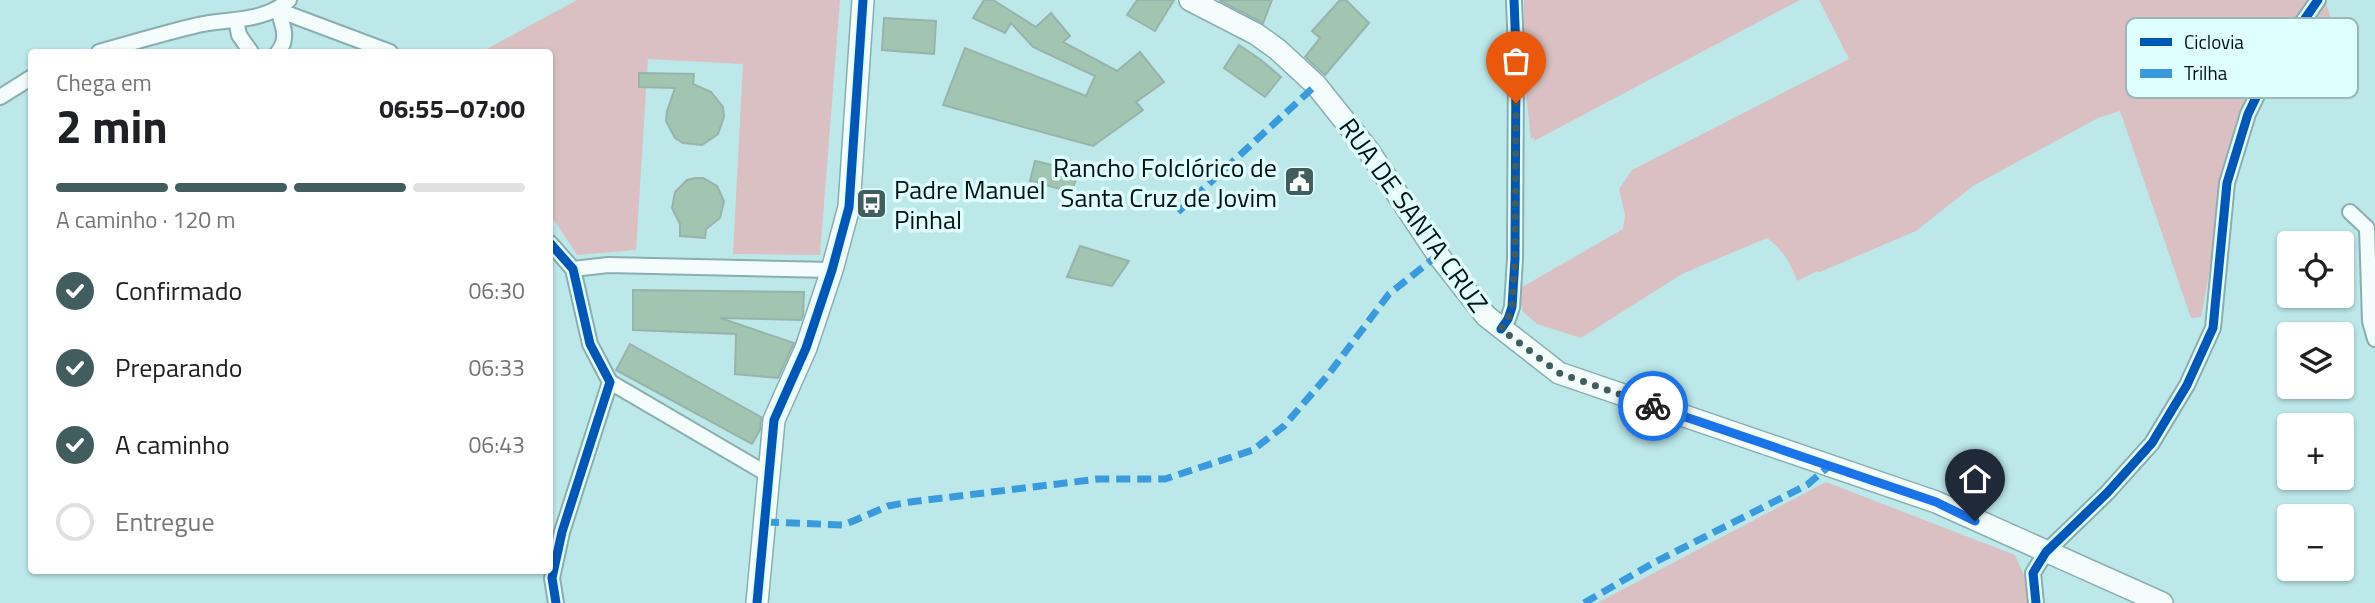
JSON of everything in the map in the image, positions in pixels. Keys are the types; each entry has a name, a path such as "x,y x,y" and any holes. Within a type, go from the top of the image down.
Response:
{"main road":[{"path":"757,603 774,419 806,348 832,271 849,207 863,0"},
{"name":"RUA DE SANTA CRUZ","path":"1190,0 1256,34 1277,49 1316,85 1368,149 1438,255 1486,316 1559,373 1936,502 2162,603"}],"street":[{"path":"1501,329 1512,307 1515,259 1517,51 1514,0"},
{"path":"2305,18 2318,0"},
{"path":"110,49 201,24 265,16 284,5"},
{"path":"280,49 284,41 284,5"},
{"path":"284,5 383,49"},
{"path":"236,20 239,35 249,49"},
{"path":"0,97 28,80"},
{"path":"2036,603 2033,572 2046,552 2152,443 2187,385 2213,328 2227,183 2248,114 2256,98"},
{"path":"2350,212 2367,228 2370,321 2375,339"},
{"path":"553,246 573,269 590,344 610,382 769,475"},
{"path":"573,269 608,264 832,271"},
{"path":"553,573 562,532 610,382"},
{"path":"553,574 556,603"}],"shaded area":[{"path":"577,0 840,0 820,255 733,254 743,64 648,59 636,250 577,255 553,219 553,49 487,49"},
{"path":"1524,0 1800,0 1534,141 1534,137 1531,139 1524,75"},
{"path":"1819,0 2325,0 2331,18 2126,18 2126,98 2259,98 2236,127 2201,317 2191,318 2120,111 2098,118 1973,186 1916,231 1797,281 1785,257 1767,238 1682,274 1581,338 1537,324 1523,312 1517,290 1623,229 1625,215 1619,189 1632,170 1849,59"},
{"path":"1826,482 2015,555 2027,582 2028,603 1597,603"}],"building":[{"path":"984,0 993,0 1036,27 1051,13 1070,36 1063,42 1117,71 1140,52 1164,82 1136,102 1143,110 1093,146 943,105 965,48 1086,96 1095,76 1033,47 1011,23 1005,33 973,18"},
{"path":"1137,0 1174,0 1155,31 1127,15"},
{"path":"1219,0 1272,0 1263,23"},
{"path":"1340,0 1346,0 1369,23 1325,75 1305,57 1320,38 1312,31"},
{"path":"884,18 936,21 934,54 882,50"},
{"path":"1239,45 1281,77 1265,97 1224,68"},
{"path":"639,73 694,74 693,84 711,92 723,107 724,117 718,134 702,145 683,143 675,138 666,121 675,88 639,87"},
{"path":"1035,161 1078,171 1072,192 1030,181"},
{"path":"703,178 717,186 724,201 720,218 706,229 705,238 680,236 680,224 672,208 675,192 687,180"},
{"path":"1080,246 1129,261 1112,286 1067,277"},
{"path":"633,290 804,292 803,315 801,320 720,318 794,343 778,378 735,374 736,334 633,330"},
{"path":"630,344 761,417 760,430 752,444 616,370"}],"marked path":[{"path":"1178,212 1316,85"},
{"path":"765,522 844,525 888,506 910,502 1098,479 1165,479 1253,450 1284,426 1328,375 1389,294 1438,255"},
{"path":"1584,603 1655,562 1807,485 1828,467"}],"cycle path":[{"path":"757,603 774,420 806,348 832,270 849,207 863,0"},
{"path":"1501,329 1512,307 1515,259 1514,0"},
{"path":"2305,18 2318,0"},
{"path":"2036,603 2033,573 2046,552 2107,493 2152,443 2187,385 2213,328 2227,183 2248,114 2256,98"},
{"path":"553,246 573,269 590,344 610,382 562,532 553,573"},
{"path":"553,574 556,603"}],"way so far":[{"path":"1516,103 1512,307 1501,329 1559,373 1653,406"}],"place":[{"name":"Rancho Folclórico de Santa Cruz de Jovim","path":"1300,182"},
{"name":"Padre Manuel Pinhal","path":"871,204"}],"route":[{"path":"1653,406 1936,502 1975,521"}]}
